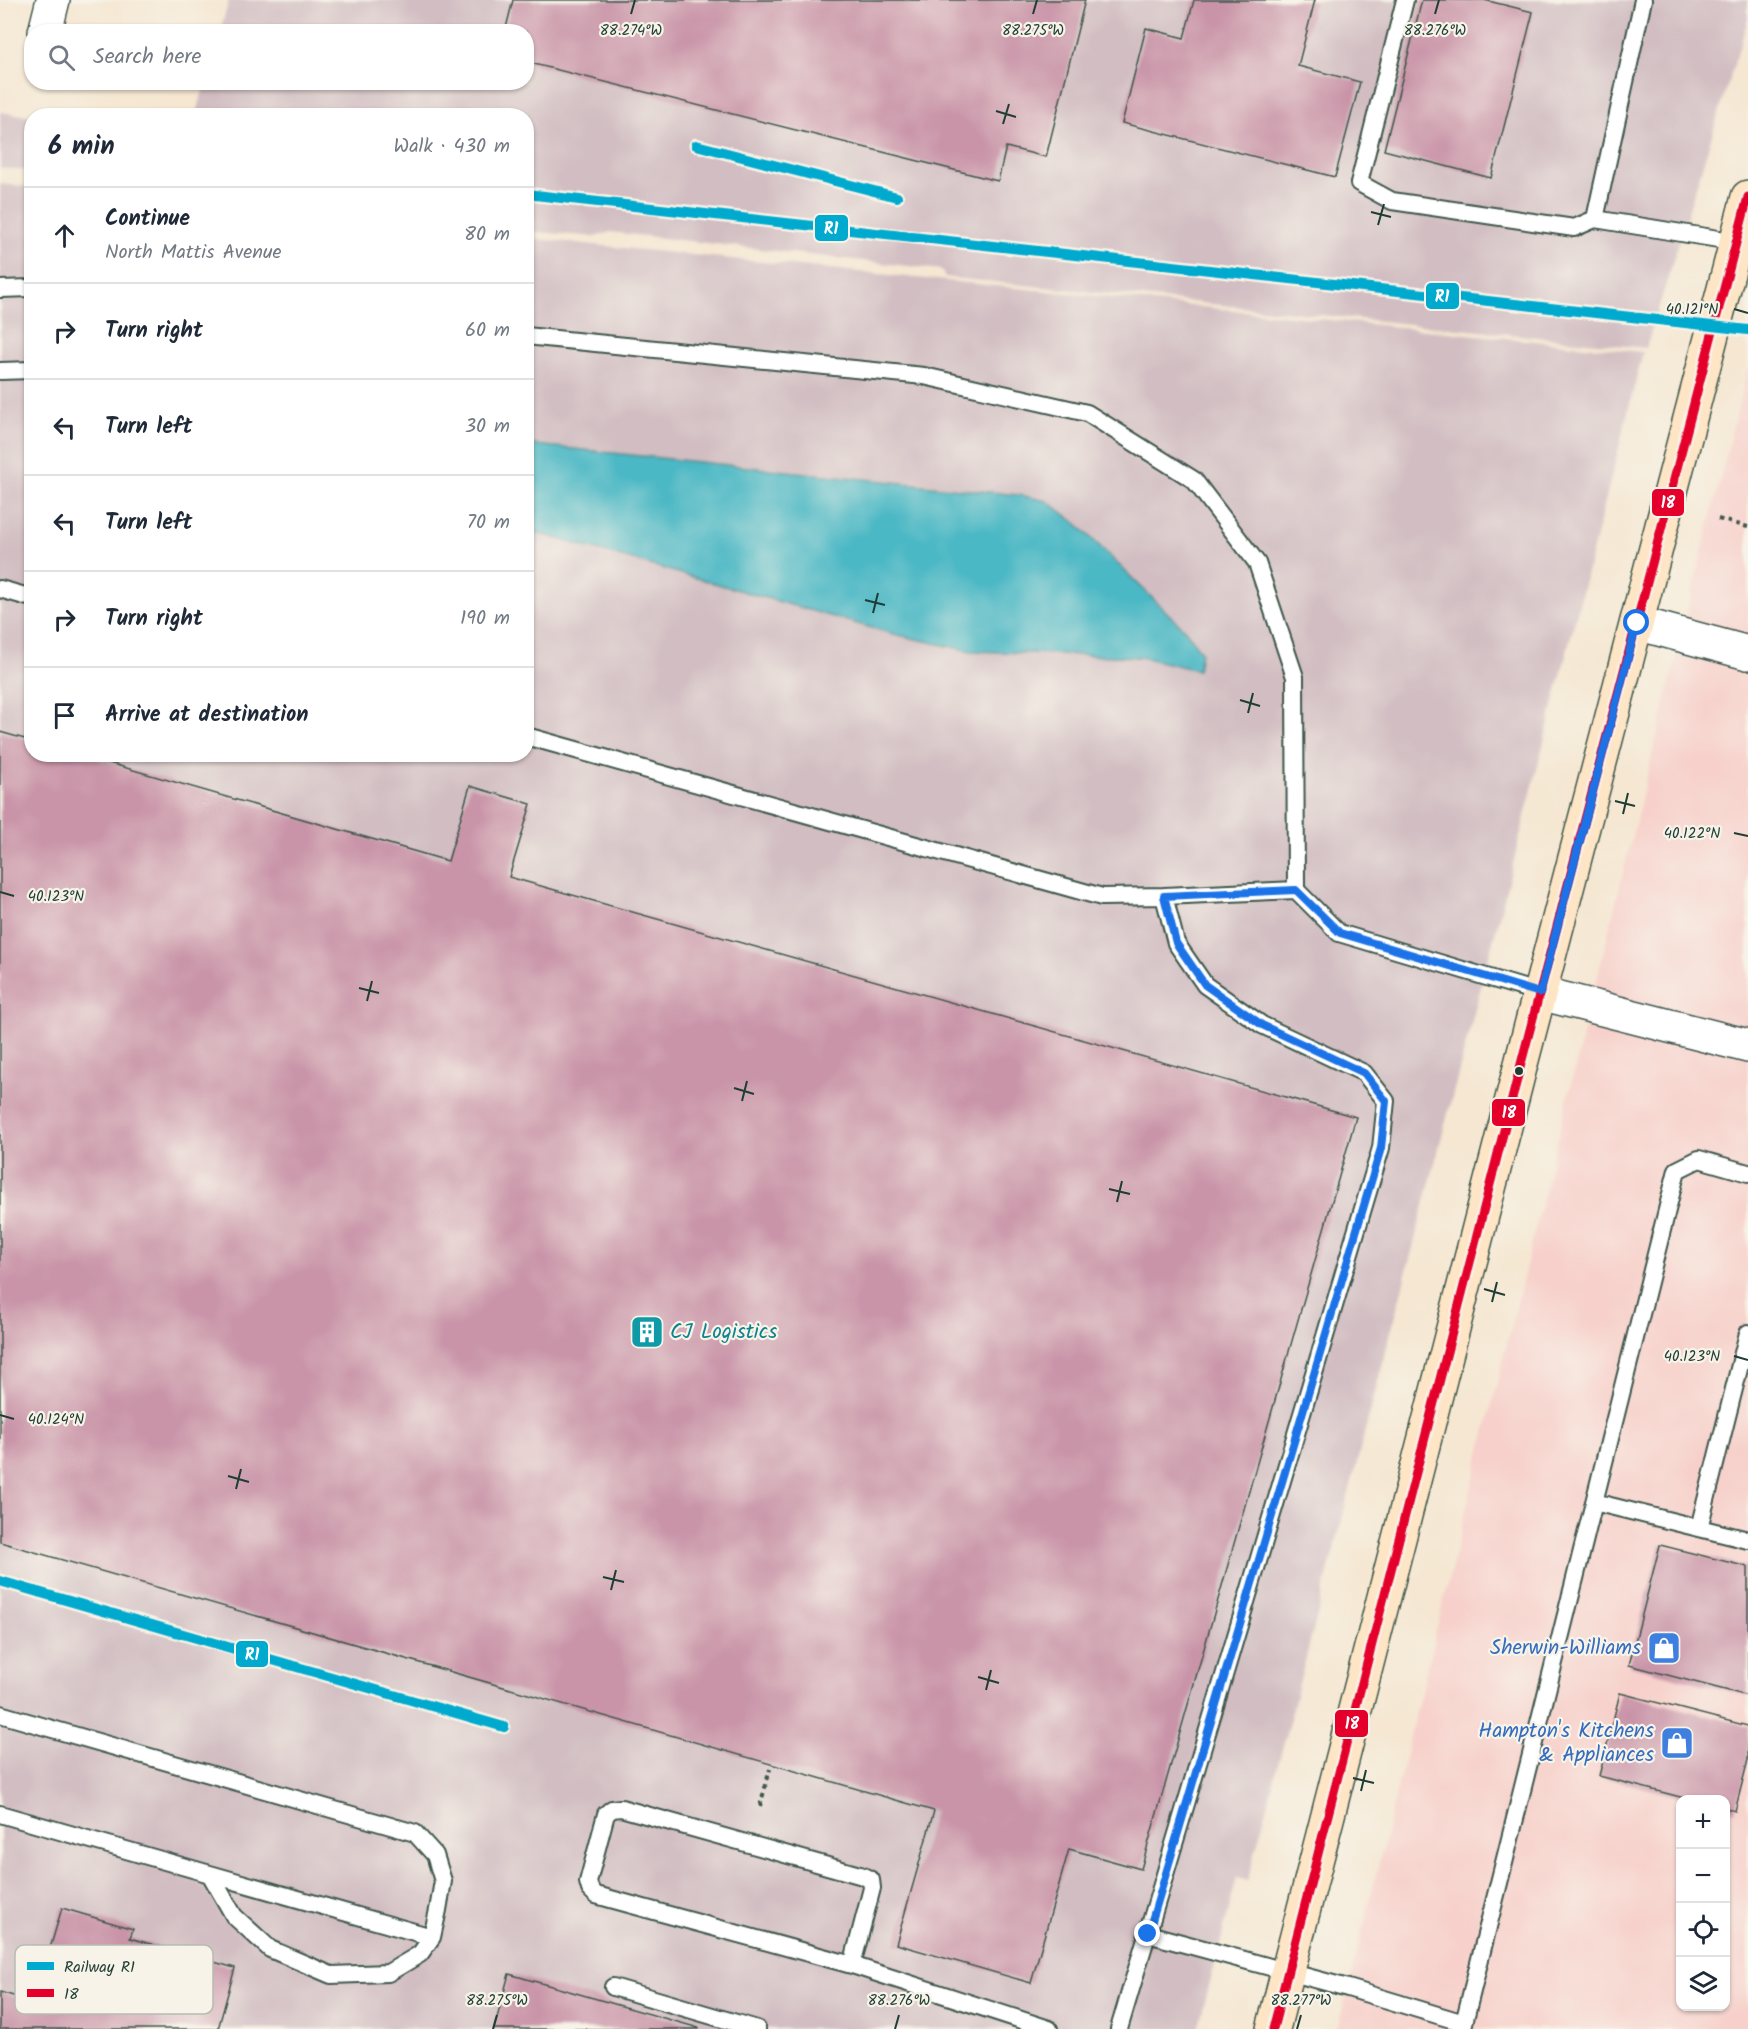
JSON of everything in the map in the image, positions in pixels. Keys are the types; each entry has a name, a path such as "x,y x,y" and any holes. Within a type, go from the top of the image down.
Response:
{"main road":[{"path":"1273,2029 1748,198"}],"street":[{"path":"47,24 53,0"},
{"path":"1637,623 1748,653"},
{"path":"1540,993 1748,1046"}],"lane":[{"path":"1406,0 1359,183 1392,201 1574,228 1595,219 1737,242"},
{"path":"1595,219 1642,0"},
{"path":"0,289 24,288"},
{"path":"534,337 924,376 1087,413 1194,480 1257,564 1295,677 1296,890 1340,933 1540,993"},
{"path":"0,371 24,370"},
{"path":"0,589 24,596"},
{"path":"534,738 1102,897 1296,890"},
{"path":"1119,2029 1381,1148 1386,1101 1364,1073 1262,1025 1205,985 1176,943 1164,896"},
{"path":"1148,1934 1288,1973 1463,2026 1677,1170 1699,1159 1748,1173"},
{"path":"1699,1528 1748,1333"},
{"path":"1594,1502 1748,1540"},
{"path":"0,1714 415,1833 435,1855 443,1881 432,1937 420,1954 388,1973 331,1975 270,1949 234,1916 210,1874"},
{"path":"852,1965 872,1888 871,1880 621,1808 612,1809 606,1814 588,1882 590,1889 596,1895 852,1965 1048,2029"},
{"path":"0,1814 432,1937"},
{"path":"613,1987 757,2029"}],"path":[{"path":"1718,519 1748,527"},
{"path":"760,1806 770,1769"}],"shaded area":[{"path":"229,0 1748,0 1748,19 1646,348 944,277 942,270 610,232 595,237 534,232 534,108 198,108 203,90 534,90 534,24 222,24"},
{"path":"0,112 24,115 24,170 0,168"},
{"path":"0,184 24,186 24,762 534,762 534,239 1643,352 1516,852 1248,1880 1237,1878 1198,2029 0,2029"},
{"path":"1748,366 1748,2029 1337,2029 1348,1988"}],"water":[{"path":"534,445 1019,495 1047,501 1076,523 1186,631 1201,652 1198,670 1141,657 971,651 893,634 534,532"}],"building":[{"path":"513,0 1085,0 1046,157 1006,147 998,181 534,64 534,24 507,24"},
{"path":"1194,0 1315,0 1298,66 1360,82 1335,177 1122,123 1146,28 1184,38"},
{"path":"1422,0 1484,0 1533,12 1491,178 1384,150"},
{"name":"CJ Logistics","path":"0,732 24,739 24,762 106,762 448,861 470,786 531,804 509,877 1356,1117 1141,1869 1069,1849 1031,1983 896,1944 934,1811 0,1542"},
{"path":"1660,1545 1748,1567 1748,1696 1629,1665"},
{"name":"Hampton's Kitchens & Appliances","path":"1620,1693 1748,1726 1748,1760 1735,1811 1730,1809 1730,1795 1676,1796 1599,1776"},
{"path":"62,1908 133,1929 130,1938 154,1945 51,1945"},
{"path":"213,1962 235,1968 218,2029 0,2029 0,1992 15,1996 15,2014 213,2014"},
{"path":"509,1974 699,2028 699,2029 494,2029"}],"rail line":[{"name":"R1","path":"696,145 897,197"},
{"name":"R1","path":"534,195 1748,330"},
{"name":"R1","path":"0,1581 504,1727"}],"transit line":[{"name":"18","path":"1273,2029 1522,1060 1748,197"}],"place":[{"name":"CJ Logistics","path":"647,1332"},
{"name":"Sherwin-Williams","path":"1664,1648"},
{"name":"Hampton's Kitchens & Appliances","path":"1677,1743"}],"route":[{"path":"1148,1934 1381,1148 1386,1101 1364,1073 1262,1025 1205,985 1176,943 1164,896 1296,890 1340,933 1540,993 1637,623"}]}
